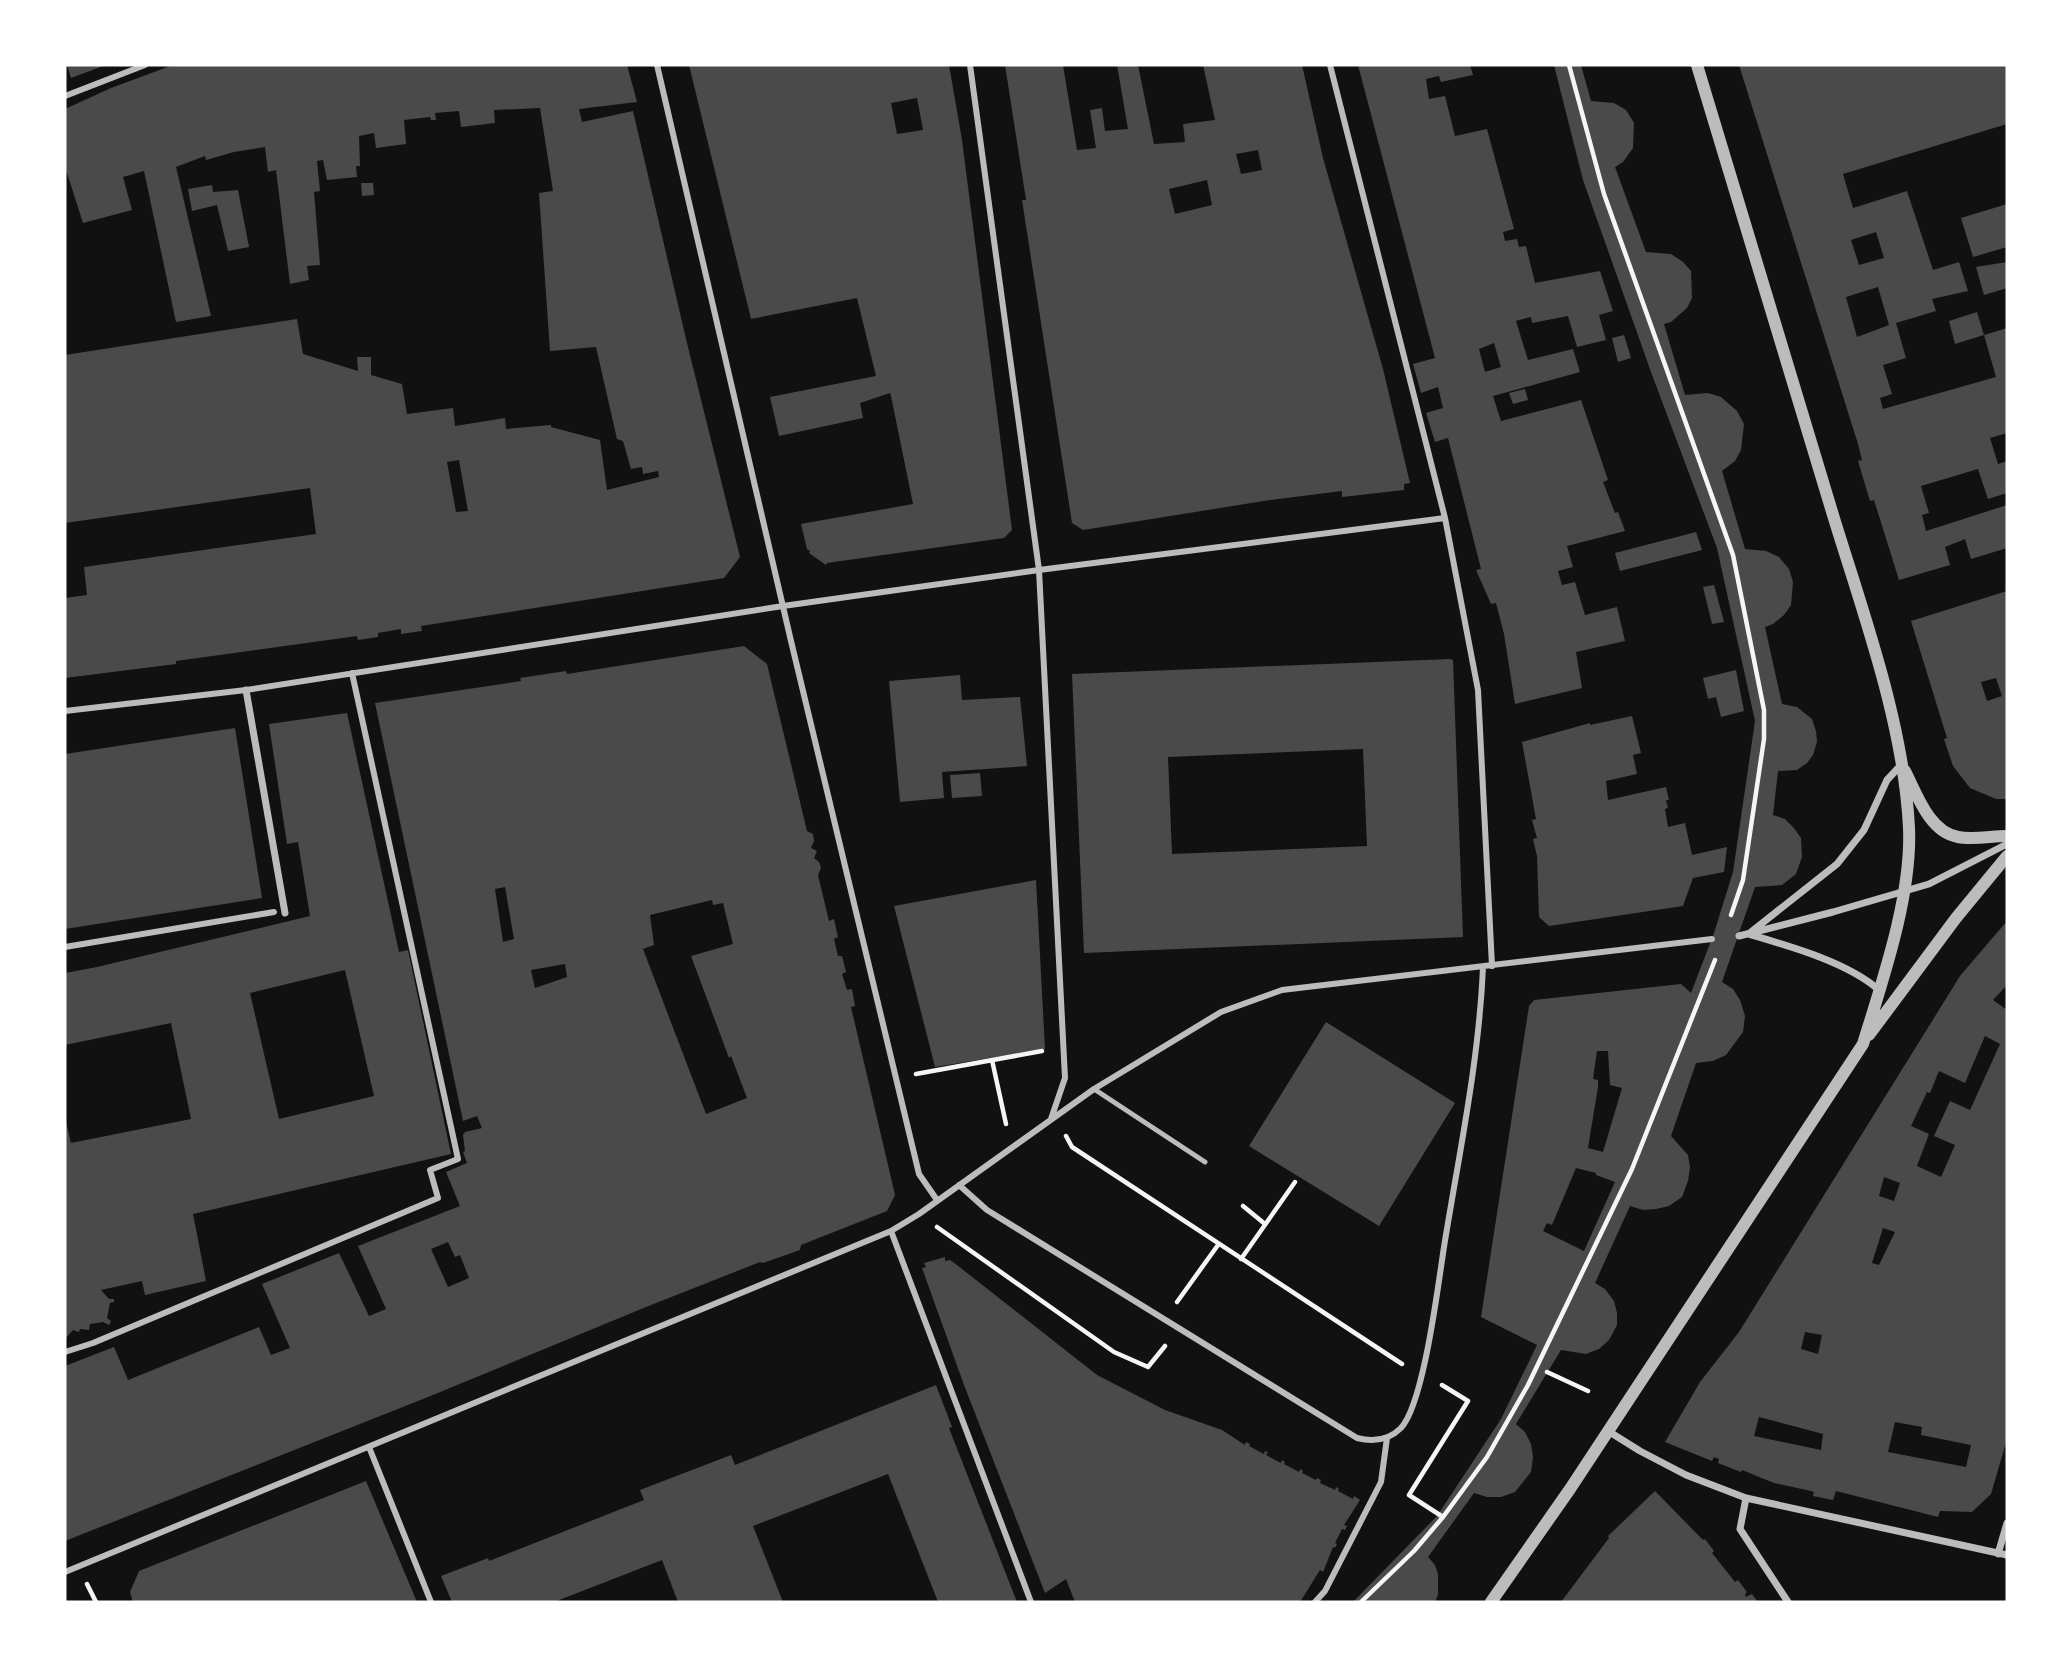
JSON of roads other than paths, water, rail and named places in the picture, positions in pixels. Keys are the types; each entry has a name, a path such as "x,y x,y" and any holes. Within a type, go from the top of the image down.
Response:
{"street":[{"path":"65,96 145,65"},
{"path":"657,65 919,1174 937,1200"},
{"path":"970,65 1040,570 1065,1078 1053,1118"},
{"path":"1331,65 1445,518 1478,690 1492,966"},
{"path":"1697,65 1868,625 1902,765 1909,829 1903,892 1863,1044"},
{"path":"65,711 246,690 783,606 1040,570 1445,518"},
{"path":"65,1352 93,1343 438,1198 430,1170 458,1159 352,673"},
{"path":"246,690 285,913"},
{"path":"1902,765 1939,829 1957,837 2007,836"},
{"path":"1743,935 1838,864 1864,830 1887,780 1902,765"},
{"path":"1743,935 1929,884 2007,844"},
{"path":"1491,1602 1608,1431 1863,1044 1956,918 2007,856"},
{"path":"65,947 274,912"},
{"path":"1743,935 1818,958 1866,978 1879,990"},
{"path":"65,1572 891,1231 919,1214 1094,1089 1221,1012 1282,990 1712,939"},
{"path":"959,1185 987,1210 1357,1438 1370,1442 1387,1438 1401,1428 1410,1413 1433,1320 1479,1030 1483,967"},
{"path":"891,1231 1031,1602"},
{"path":"1608,1431 1686,1475 1746,1498 2007,1555"},
{"path":"1315,1602 1325,1591 1381,1482 1387,1438"},
{"path":"369,1447 431,1602"},
{"path":"1746,1498 1740,1529 1788,1602"},
{"path":"1998,1554 2007,1523"}],"lane":[{"path":"1094,1089 1205,1161"}]}
